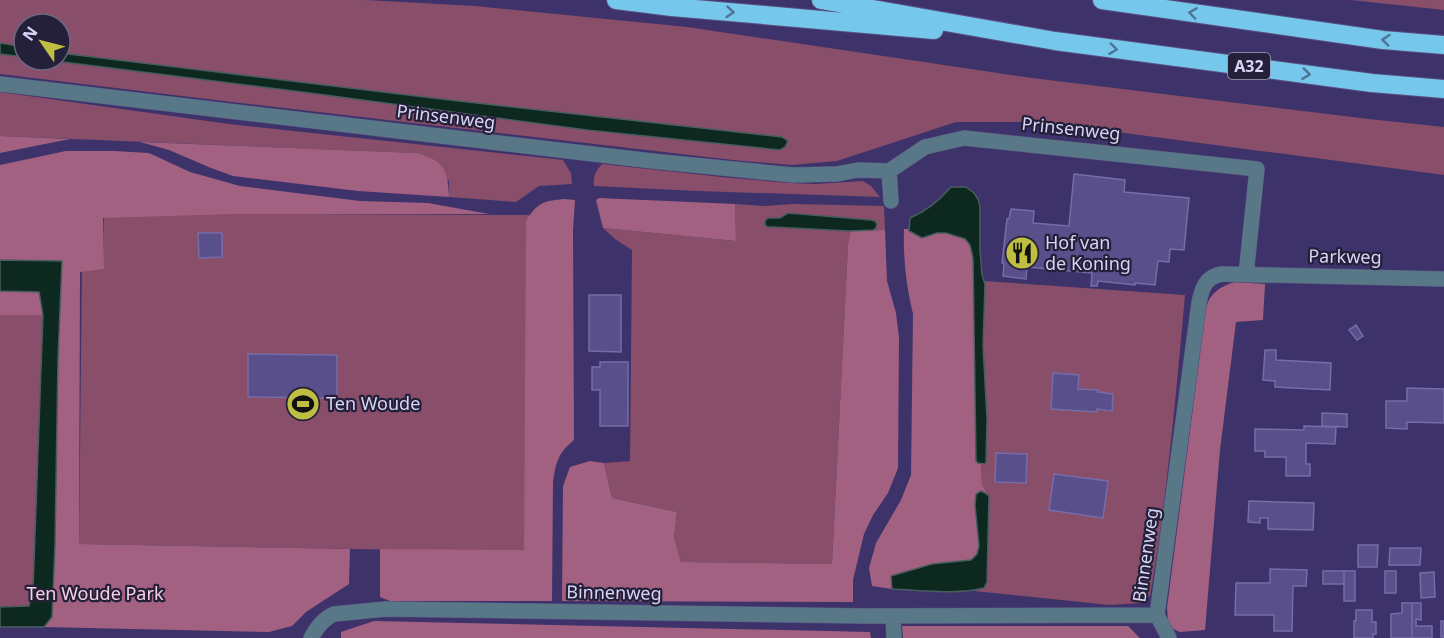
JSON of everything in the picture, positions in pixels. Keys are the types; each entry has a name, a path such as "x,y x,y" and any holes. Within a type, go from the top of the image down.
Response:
{"highway":[{"name":"A32","path":"616,0 1055,41"},
{"name":"A32","path":"821,0 1055,41 1372,83 1444,89"},
{"path":"1102,0 1383,40 1444,45"}],"street":[{"name":"Prinsenweg","path":"0,84 628,158 792,175 837,174 858,170 889,171 925,147 964,138 1257,169 1246,275"},
{"path":"889,171 891,201"},
{"name":"Binnenweg","path":"311,638 320,624 334,614 386,609 864,616 1158,615 1202,291 1205,283 1216,275 1246,275"},
{"name":"Parkweg","path":"1246,275 1444,279"},
{"path":"1158,615 1169,638"},
{"path":"893,616 894,638"}],"shaded area":[{"path":"0,0 366,0 475,6 687,27 1032,78 1444,127 1444,175 1041,122 956,122 837,161 792,165 733,160 0,74 0,54 12,56 12,72 72,72 72,63 310,93 788,141 782,137 72,54 72,12 12,12 12,45 0,43"},
{"path":"1351,0 1444,0 1444,10"},
{"path":"0,43 12,45 12,56 0,54"},
{"path":"72,54 782,137 788,141 780,150 587,130 72,63"},
{"path":"0,92 229,124 563,160 571,173 572,184 539,186 516,202 449,197 449,181 416,153 0,136"},
{"path":"602,164 790,183 863,181 871,186 880,197 594,186 595,174"},
{"path":"951,187 966,187 974,193 980,206 980,250 985,284 983,345 987,419 985,464 976,461 973,258 970,245 965,239 946,233 937,233 922,238 909,231 910,218 932,205"},
{"path":"735,204 884,206 885,230 873,230 877,225 871,220 788,213 781,218 768,218 768,227 850,231 832,564 681,562 674,537 677,512 612,498 604,463 630,461 632,250 603,228 736,241"},
{"name":"Ten Woude","path":"104,213 529,215 524,552 79,544 82,264 103,264"},
{"path":"788,213 871,220 877,224 873,230 850,231 765,225 768,218 780,218"},
{"path":"0,260 62,261 52,617 44,627 0,627 0,607 29,606 33,589 43,315 39,292 0,291"},
{"path":"984,281 1185,295 1161,521 1150,596 1142,603 1109,605 974,591 984,588 989,496 982,484 981,464 986,462 987,419 983,345"},
{"path":"0,315 43,315 33,589 29,606 0,607"},
{"path":"981,491 989,496 987,582 984,588 951,592 892,589 891,576 932,564 971,560 977,554 979,546 975,505 976,494"}],"green space":[{"path":"0,136 70,139 0,153"},
{"path":"140,142 416,153 433,159 443,168 446,173 449,197 358,191 233,176 169,150"},
{"name":"Ten Woude Park","path":"66,151 149,153 190,172 240,186 360,201 428,203 489,214 233,214 103,218 104,269 80,272 79,544 350,549 349,584 306,612 292,626 269,632 44,627 52,617 62,261 0,260 0,165"},
{"path":"599,198 735,204 736,241 603,228 596,200"},
{"path":"564,199 575,200 573,230 574,440 564,449 559,458 553,482 552,601 390,601 380,597 380,549 524,550 526,221 541,204"},
{"path":"904,229 910,229 922,238 937,233 946,233 965,239 970,245 973,258 976,461 981,464 982,484 989,496 985,493 975,505 979,546 977,554 971,560 932,564 891,576 892,589 872,586 869,568 876,543 901,500 911,475 913,314 908,293"},
{"path":"885,230 887,281 896,313 899,338 898,468 888,493 873,515 864,534 853,580 853,602 562,601 563,486 570,467 590,461 604,463 612,498 677,512 674,537 681,562 832,564 850,231"},
{"path":"1235,282 1265,284 1263,320 1236,322 1220,450 1205,630 1180,632 1171,628 1167,608 1206,307 1217,290"},
{"path":"0,291 39,292 43,315 0,315"},
{"path":"374,621 870,632 871,638 341,638 341,632"},
{"path":"902,626 1128,626 1140,638 903,638"}],"building":[{"path":"1074,174 1125,180 1124,192 1189,198 1184,250 1170,249 1169,262 1158,261 1155,285 1098,281 1097,286 1091,286 1092,273 1027,267 1026,279 1003,276 1004,263 1002,263 1007,219 1009,219 1011,209 1034,211 1033,223 1069,226"},
{"path":"198,233 222,233 222,257 199,258"},
{"path":"589,295 621,295 621,352 589,351"},
{"path":"1356,325 1363,336 1357,340 1349,330"},
{"path":"1265,350 1276,350 1276,360 1331,363 1330,390 1275,387 1275,381 1263,380"},
{"path":"248,354 337,355 337,398 248,397"},
{"path":"600,362 628,362 628,426 600,426 600,390 592,390 592,367 600,367"},
{"path":"1053,373 1079,375 1078,389 1098,390 1098,392 1113,394 1112,411 1051,409"},
{"path":"1407,388 1444,389 1444,423 1407,422 1407,429 1386,428 1386,401 1407,401"},
{"path":"1322,413 1347,414 1347,427 1322,426"},
{"path":"1304,426 1336,427 1335,444 1306,443 1306,464 1310,464 1310,476 1286,476 1286,457 1265,457 1265,451 1255,451 1255,429 1304,430"},
{"path":"996,453 1027,454 1026,483 995,482"},
{"path":"1054,474 1108,481 1103,518 1049,510"},
{"path":"1249,501 1314,503 1313,530 1268,529 1268,518 1260,518 1260,523 1248,522"},
{"path":"1358,545 1378,545 1377,567 1358,567"},
{"path":"1390,548 1421,548 1420,565 1389,565"},
{"path":"1270,569 1307,570 1306,586 1293,586 1292,631 1274,631 1274,615 1235,615 1236,583 1270,583"},
{"path":"1323,571 1344,571 1344,584 1323,584"},
{"path":"1344,571 1355,571 1355,601 1344,601"},
{"path":"1385,571 1396,571 1396,593 1385,593"},
{"path":"1434,572 1435,597 1421,598 1420,573"},
{"path":"1402,603 1412,603 1412,638 1391,638 1391,614 1402,613"},
{"path":"1412,603 1421,603 1421,620 1416,619 1416,626 1432,626 1432,638 1412,638"},
{"path":"1356,610 1372,610 1372,622 1376,622 1376,634 1373,634 1373,638 1354,638"},
{"path":"1441,621 1444,621 1444,637 1441,637"}],"place":[{"name":"Hof van de Koning","path":"1022,253"},
{"name":"Ten Woude","path":"303,404"}]}
